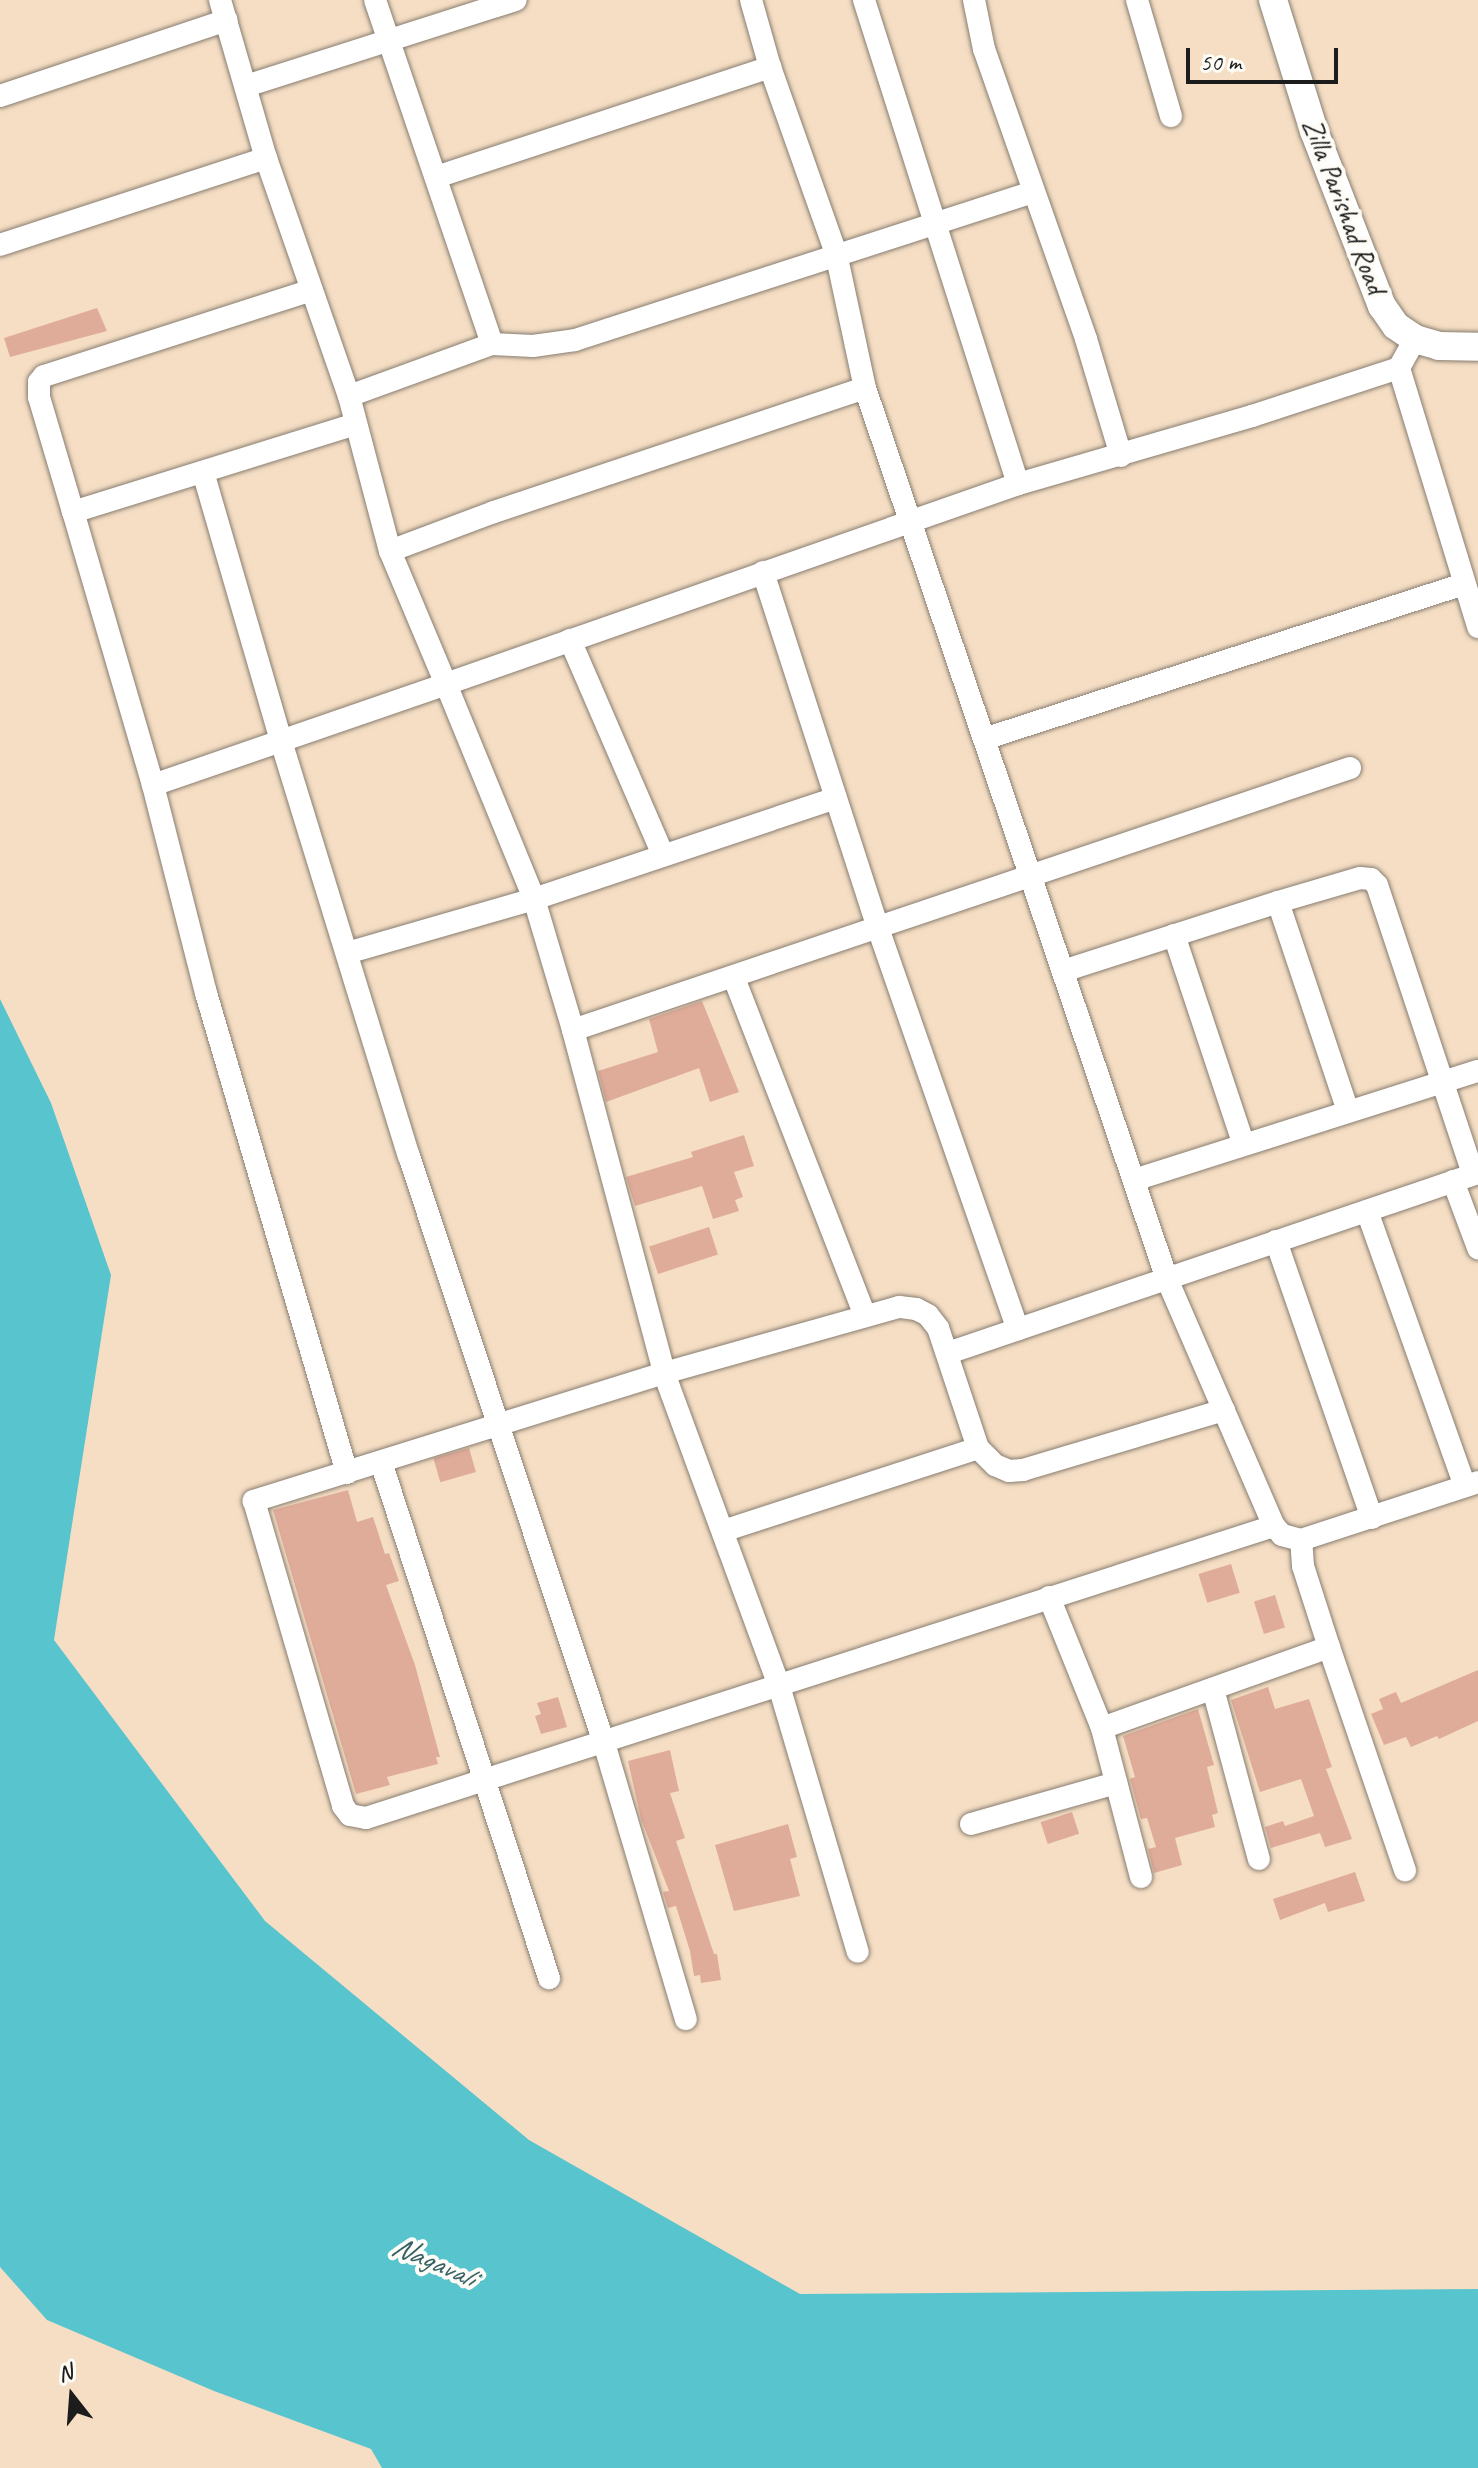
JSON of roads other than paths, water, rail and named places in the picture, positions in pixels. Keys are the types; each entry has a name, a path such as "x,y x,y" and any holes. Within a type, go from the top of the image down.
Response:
{"main road":[{"name":"Zilla Parishad Road","path":"1273,0 1314,131 1382,306 1396,326 1415,339"},
{"path":"1415,339 1439,346 1478,347"}],"street":[{"path":"375,0 492,344"},
{"path":"246,86 516,0"},
{"path":"751,0 770,67 836,253 865,388 1167,1279 1274,1526 1282,1535 1301,1540 1471,1484 1367,1211"},
{"path":"864,0 1018,484"},
{"path":"974,0 984,49 1086,339 1121,456"},
{"path":"1137,0 1171,116"},
{"path":"0,96 224,10 266,158 349,396 390,551 534,899 573,1030 664,1373 779,1686 858,1952"},
{"path":"436,177 770,67"},
{"path":"0,245 266,158"},
{"path":"349,396 492,344 533,346 575,340 1032,192"},
{"path":"312,290 44,376 39,382 39,397 153,785 206,993 347,1473"},
{"path":"153,785 1018,484 1121,456 1399,368 1415,339"},
{"path":"1399,368 1478,627"},
{"path":"390,551 494,512 865,388"},
{"path":"73,512 356,424"},
{"path":"203,472 281,741 347,953 497,1426 604,1743 686,2019"},
{"path":"763,572 878,928 1018,1329"},
{"path":"984,739 1464,584"},
{"path":"570,640 663,855"},
{"path":"573,1030 1350,768"},
{"path":"347,953 534,899 836,798"},
{"path":"1063,971 1278,902 1360,878 1371,879 1377,885 1442,1082 1468,1176 1478,1248"},
{"path":"1278,902 1348,1111"},
{"path":"1174,935 1243,1143"},
{"path":"734,978 865,1316"},
{"path":"1134,1180 1478,1071"},
{"path":"948,1353 1468,1176"},
{"path":"1276,1241 1372,1518"},
{"path":"1224,1410 1023,1470 1009,1471 995,1465 978,1448 938,1328 928,1315 916,1309 899,1307 664,1373 254,1501 343,1806 350,1815 366,1818 1274,1526"},
{"path":"723,1531 978,1448"},
{"path":"381,1462 549,1978"},
{"path":"1301,1540 1303,1566 1405,1870"},
{"path":"1049,1597 1102,1728 1141,1877"},
{"path":"1102,1728 1329,1647"},
{"path":"1213,1689 1259,1859"},
{"path":"971,1824 1116,1783"}],"water":[{"name":"Nagavali","path":"0,999 51,1103 111,1275 54,1640 265,1921 529,2140 800,2294 1478,2289 1478,2468 382,2468 371,2449 214,2391 47,2320 0,2267"}]}
